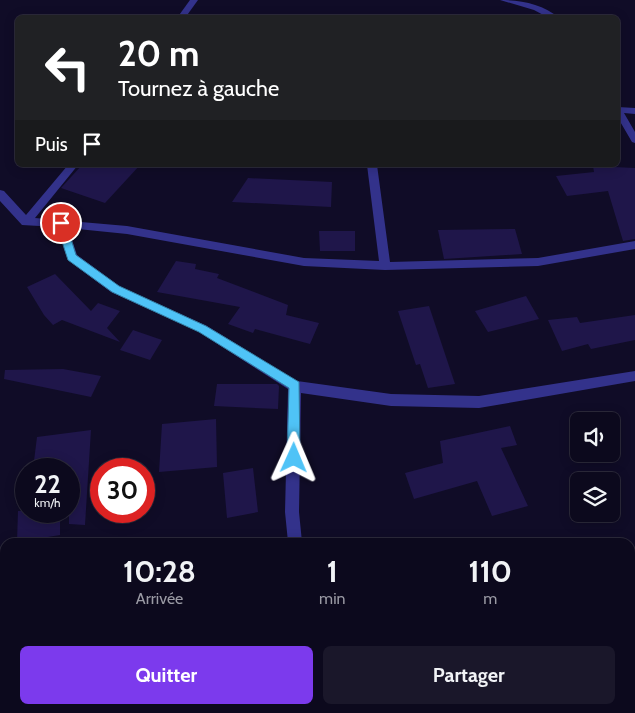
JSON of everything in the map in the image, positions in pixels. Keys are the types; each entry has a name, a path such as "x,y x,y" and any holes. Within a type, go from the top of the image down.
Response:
{"street":[{"path":"183,15 194,0"},
{"path":"504,0 520,3 550,15"},
{"path":"620,111 635,111"},
{"path":"620,114 635,140"},
{"path":"26,222 71,167"},
{"path":"372,167 385,266"},
{"path":"0,194 26,222 61,223 127,230 304,262 385,266 538,262 635,245"},
{"path":"61,223 72,257 115,289 202,329 295,386 391,400 479,402 635,376"},
{"path":"295,386 292,512 295,538"}],"building":[{"path":"80,167 138,167 105,203 61,188"},
{"path":"593,167 635,168 635,239 623,241 608,191 567,196 556,176 594,172"},
{"path":"248,178 332,182 331,207 232,202"},
{"path":"515,229 522,254 444,259 438,230"},
{"path":"319,231 355,231 355,251 320,251"},
{"path":"176,261 196,264 195,269 219,274 217,278 288,305 286,315 319,323 310,344 255,329 253,333 228,324 240,307 157,292"},
{"path":"55,274 91,311 98,303 120,311 107,328 120,342 62,320 53,325 44,315 27,287"},
{"path":"526,296 539,319 488,332 475,311"},
{"path":"429,306 455,384 428,388 420,364 416,365 398,311"},
{"path":"635,315 635,340 591,349 588,344 562,351 548,320 577,317 580,323"},
{"path":"133,330 162,340 150,360 120,350"},
{"path":"63,369 101,376 91,397 4,379 5,370"},
{"path":"217,384 277,384 279,386 278,409 214,406"},
{"path":"216,419 217,467 159,472 162,424"},
{"path":"510,426 517,445 501,448 528,506 492,516 477,481 414,499 405,473 443,463 440,441"},
{"path":"91,430 85,525 69,524 80,523 80,458 34,458 37,437"},
{"path":"253,468 258,512 227,518 223,473"},
{"path":"18,523 60,523 60,535 42,538 17,538"}],"route":[{"path":"61,223 72,257 115,289 202,329 295,386 294,458"}]}
